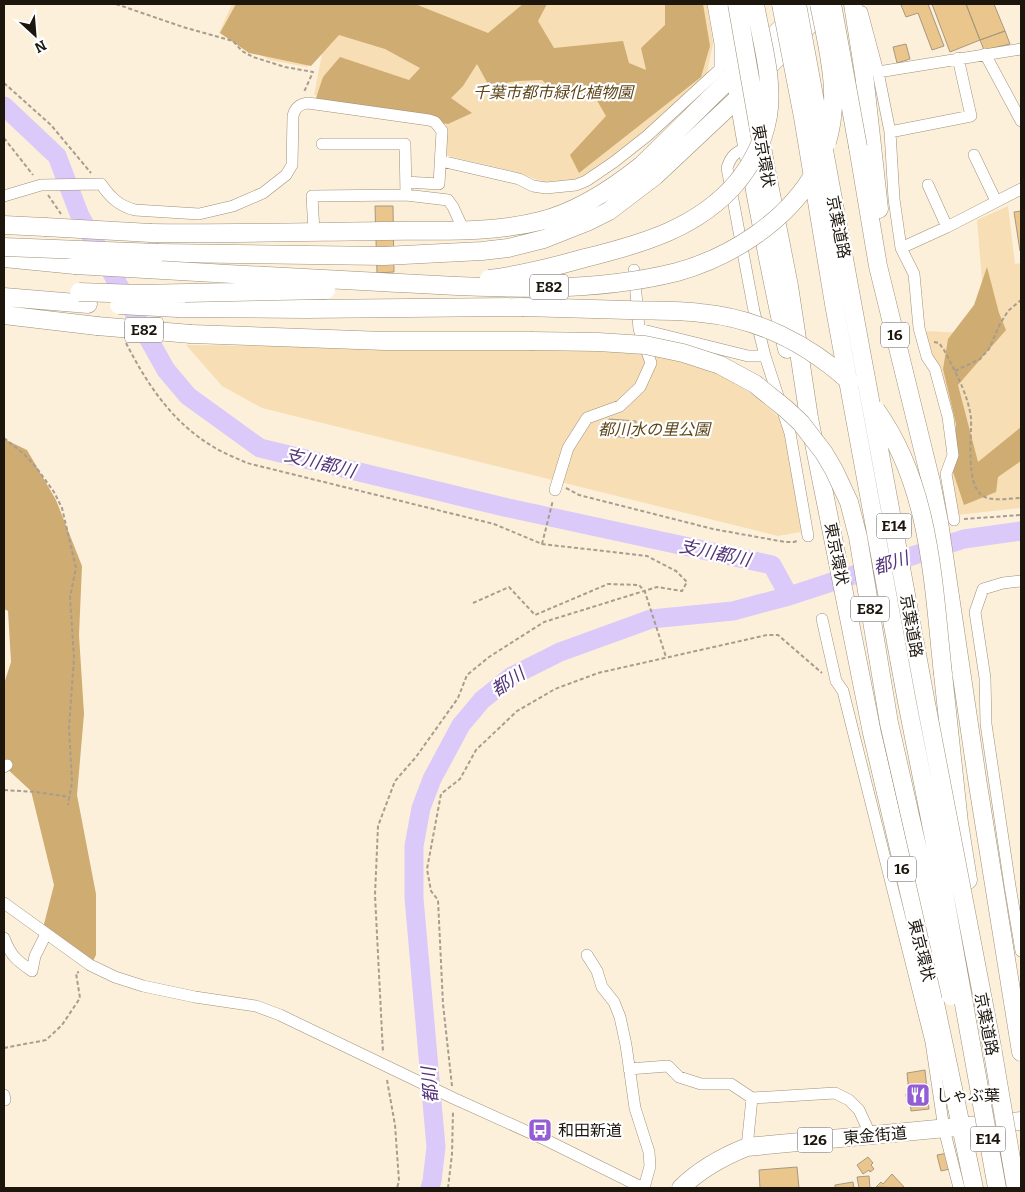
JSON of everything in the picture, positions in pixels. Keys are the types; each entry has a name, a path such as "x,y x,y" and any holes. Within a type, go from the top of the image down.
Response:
{"highway":[{"path":"724,4 727,72 738,98 790,364 798,397 809,418"},
{"name":"東京環状","path":"737,4 789,286 809,418 872,732 962,1127 974,1188"},
{"name":"E82","path":"4,297 84,298 139,294 277,292 408,287 459,283 553,267 628,247 671,231 690,222 722,199 753,160 765,131 768,114 767,65 756,4"},
{"name":"京葉道路","path":"781,4 803,117 834,304 998,1188"},
{"name":"京葉道路","path":"797,4 926,708 992,1047 1016,1188"},
{"path":"4,225 151,233 208,234 464,231 540,221 568,211 611,189 642,165 727,72 806,4"},
{"name":"E82","path":"4,258 94,266 486,288 558,287 649,278 677,272 735,247 763,229 789,206 815,172 828,138 833,88 819,4"},
{"path":"4,247 158,253 384,256 482,251 508,248 544,239 574,228 609,211 655,176 738,98 831,4"},
{"name":"16","path":"831,4 878,266 931,482 946,521 950,590 978,785 1021,1048"},
{"path":"853,7 864,74 883,241 919,390 929,451 931,482"},
{"name":"E82","path":"4,288 178,308 522,307 702,313 723,316 776,332 813,351 829,363 870,402 888,428 913,482 923,518 929,546 959,823 994,1028 992,1047"},
{"name":"E82","path":"4,315 97,326 191,334 385,341 598,342 645,345 684,352 720,364 755,384 801,423 824,453 842,486 853,516 889,723 968,1069 971,1078 979,1090"},
{"name":"東金街道","path":"681,1188 692,1176 704,1168 747,1147 1021,1121"}],"street":[{"path":"441,161 519,179 533,186 546,188 576,185 586,181 614,162 727,72 713,4"},
{"path":"853,7 862,12 878,72 890,132 894,199 901,248 914,274 916,307 923,342 927,357 935,369 948,417 953,455 946,474 946,521"},
{"path":"878,72 1021,49"},
{"path":"985,54 1021,121"},
{"path":"890,132 970,116 958,58"},
{"path":"4,196 41,185 100,184 124,208 135,210 199,214 233,206 263,193 290,169 292,165 292,116 294,110 303,104 435,122 442,131 438,184 406,182"},
{"path":"322,144 405,144 406,195"},
{"path":"748,147 736,152 730,158 727,168 754,311 765,356 790,434 808,536"},
{"path":"974,155 996,201"},
{"path":"928,185 947,227"},
{"path":"901,248 1021,189"},
{"path":"314,232 312,196 406,195 448,200 453,206 464,231"},
{"path":"556,487 568,448 587,418 620,406 640,387 651,363 639,330 634,270"},
{"path":"639,330 748,356 765,356"},
{"path":"1021,580 983,589 976,612 985,678 988,742 1021,951"},
{"path":"822,619 836,681 843,690 932,1042 944,1129 958,1188"},
{"path":"4,904 90,965 115,977 143,986 195,997 256,1006 546,1140 644,1188 650,1166 649,1152 635,1108 620,1017 614,1002 602,987 597,971 587,955"},
{"path":"4,938 7,954 32,971 35,956 46,934"},
{"path":"630,1069 668,1066 680,1077 701,1084 731,1084 752,1098 835,1093 849,1100 859,1110 871,1136"},
{"path":"747,1147 752,1098"}],"path":[{"path":"116,4 183,27 233,41 242,51 253,57 285,67 313,72 301,97 303,104"},
{"path":"4,83 51,125 100,184"},
{"path":"4,138 41,185 62,217"},
{"path":"955,371 980,359 988,349 1008,311 1021,300"},
{"path":"123,337 152,389 176,418 212,446 247,463 494,524 542,544 647,556 676,571 687,582 682,591 657,588 544,622 489,657 467,675 458,698 416,757 395,781 378,826 375,895 384,1065 396,1125 399,1181 397,1188"},
{"path":"923,342 940,343 955,371 967,401 970,418 974,486 983,496 989,498 1021,498"},
{"path":"4,438 36,466 54,492 62,508 76,568 70,597 74,658 69,728 72,782 68,805"},
{"path":"542,544 556,487 579,495 713,529 785,542 794,542 808,536"},
{"path":"946,521 1021,515"},
{"path":"473,602 509,587 535,615 608,584 639,585 646,592 666,657"},
{"path":"448,1188 452,1154 453,1098 444,1004 438,900 431,891 427,870 441,794 460,779 476,750 517,710 555,688 598,672 768,634 778,635 843,690"},
{"path":"4,790 70,797"},
{"path":"4,1048 42,1042 62,1025 80,998 76,974 90,965"}],"green space":[{"name":"千葉市都市緑化植物園","path":"232,4 707,4 713,44 706,78 631,143 588,175 572,180 544,182 516,172 448,156 446,152 446,125 437,116 314,95 322,54 307,67 270,60 219,33"},
{"path":"1008,206 1015,264 1021,263 1021,508 957,515 951,470 947,400 924,331 966,333 986,329 977,220"},
{"name":"都川水の里公園","path":"186,345 621,350 669,357 716,372 758,398 784,422 801,532 778,536 262,408 222,386"}],"shaded area":[{"name":"千葉市都市緑化植物園","path":"236,4 415,4 488,33 523,4 547,4 538,21 554,48 623,41 629,63 646,70 641,48 665,25 665,4 703,4 710,46 701,77 579,173 570,155 606,116 595,97 580,95 561,98 542,80 517,81 489,86 477,64 463,86 451,98 472,113 448,124 315,101 323,77 340,57 409,80 420,68 385,49 339,35 311,66 249,53 220,33"},
{"path":"987,267 999,313 1006,330 958,385 978,462 1021,427 1021,461 998,477 996,492 964,505 953,472 956,424 943,369 948,339 974,305"},
{"path":"4,439 27,450 56,500 82,566 79,635 84,714 77,795 96,894 96,955 88,971 43,928 54,885 31,791 4,766 4,684 11,662 8,611 4,609"}],"building":[{"path":"928,4 944,46 932,50 918,13 906,17 901,5"},
{"path":"932,4 966,4 980,40 950,52"},
{"path":"966,4 994,4 1005,31 980,40"},
{"path":"1005,31 1010,44 984,50 980,40"},
{"path":"906,44 910,59 897,63 893,47"},
{"path":"375,206 393,206 394,272 377,273"},
{"path":"1021,211 1021,251 1020,251 1014,212"},
{"path":"609,419 636,421 635,438 608,436"},
{"path":"925,1070 929,1109 911,1111 910,1101 907,1101 906,1094 909,1093 907,1073"},
{"path":"948,1153 950,1169 941,1171 937,1155"},
{"path":"868,1157 873,1163 871,1165 874,1169 863,1174 857,1165"},
{"path":"797,1167 799,1188 760,1188 759,1170"},
{"path":"892,1174 905,1188 876,1187 881,1182 883,1184"},
{"path":"869,1176 870,1188 859,1188 857,1177"},
{"path":"853,1182 854,1188 835,1188 835,1185"}],"waterway":[{"name":"支川都川","path":"4,106 57,156 80,216 166,370 188,396 260,448 504,507 772,565 789,596"},
{"name":"都川","path":"430,1188 436,1147 414,898 414,846 421,808 432,779 461,725 482,700 512,676 560,652 651,619 733,611 789,596 964,539 1021,531"}],"place":[{"name":"しゃぶ葉","path":"918,1095"},
{"name":"和田新道","path":"540,1130"}]}
